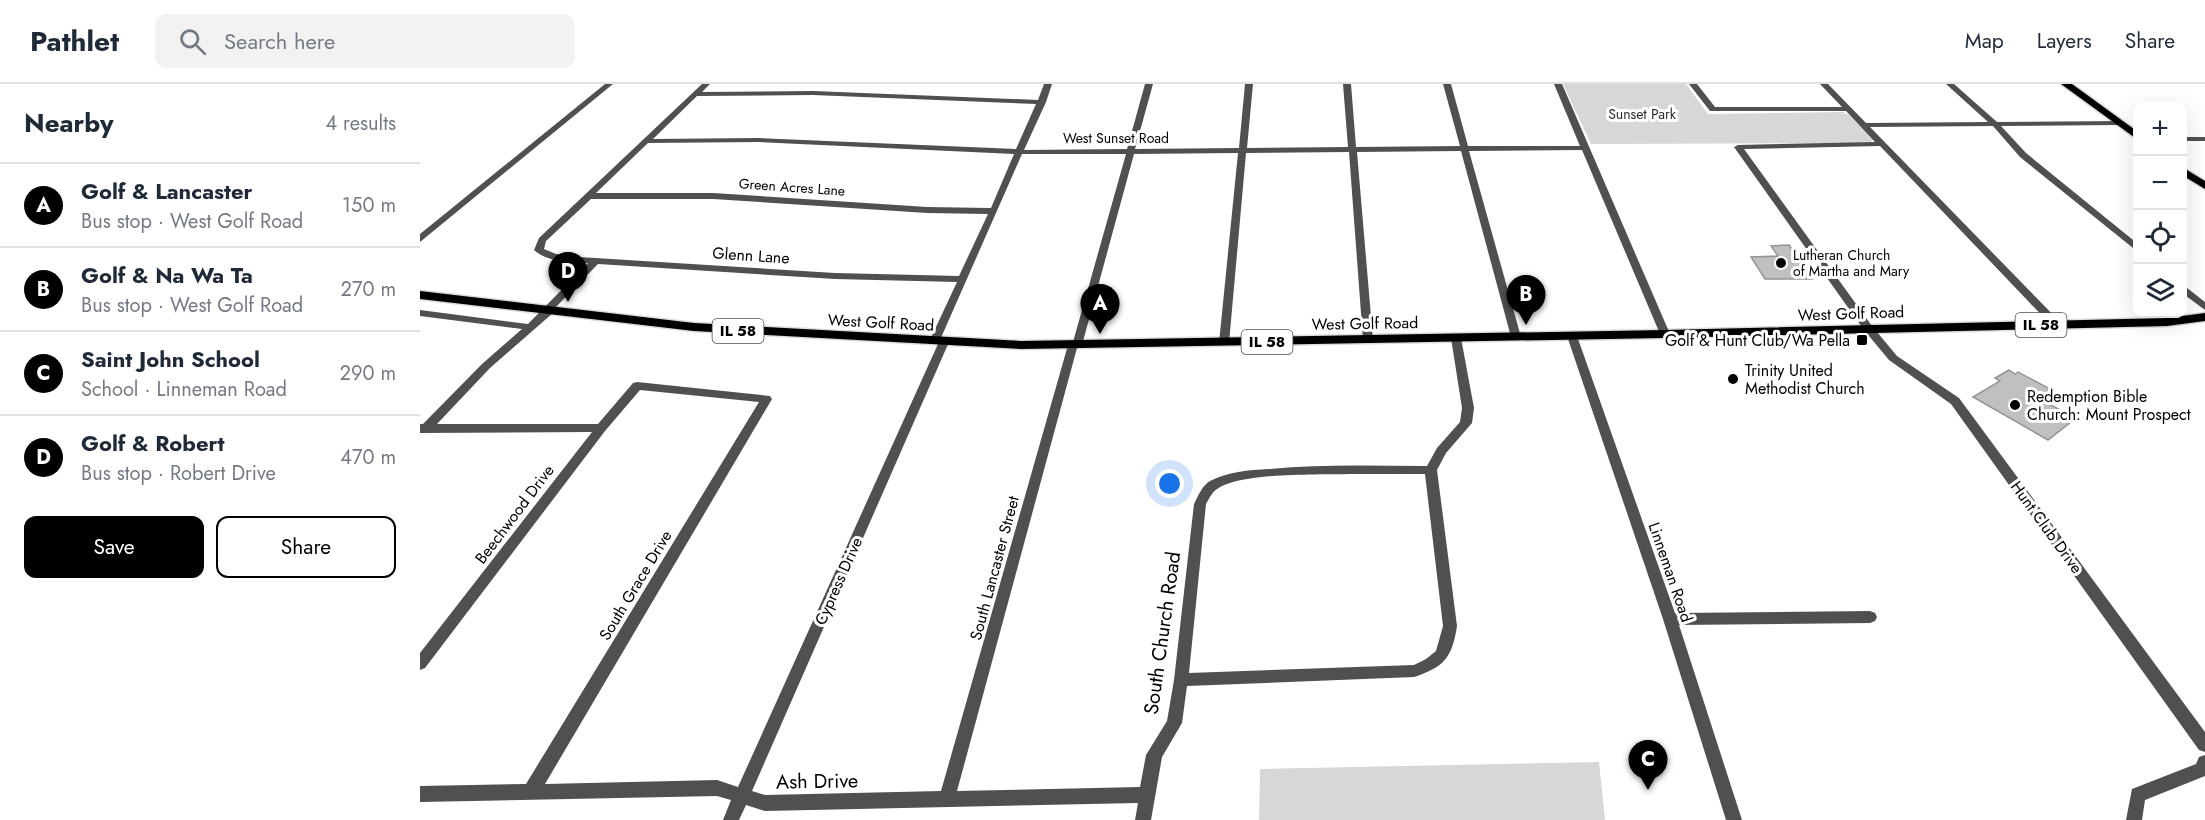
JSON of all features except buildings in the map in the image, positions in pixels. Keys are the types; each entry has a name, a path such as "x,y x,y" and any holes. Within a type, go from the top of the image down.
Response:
{"main road":[{"path":"2066,84 2133,134"},
{"path":"2187,173 2205,186"},
{"name":"West Golf Road","path":"420,295 547,311 762,333 939,342 1075,345 2056,324 2170,322 2205,324"},
{"name":"West Golf Road","path":"2170,322 2205,317"}],"street":[{"path":"420,238 609,84"},
{"path":"588,196 706,84"},
{"name":"Cypress Drive","path":"732,820 939,342 963,279 1042,102 1047,84"},
{"name":"South Lancaster Street","path":"947,800 1149,84"},
{"path":"1224,342 1249,84"},
{"path":"1347,84 1368,340"},
{"path":"1448,84 1463,149 1516,337"},
{"path":"1558,84 1665,334"},
{"path":"1693,84 1713,109 1847,109"},
{"path":"1824,84 2056,324"},
{"path":"1950,84 1996,125 2023,155 2133,245"},
{"path":"696,94 813,93 1042,102"},
{"path":"1863,125 2118,123"},
{"path":"2187,139 2205,139"},
{"name":"West Sunset Road","path":"646,141 759,140 1019,152 1587,148"},
{"name":"Hunt Club Drive","path":"1882,144 1738,147 1868,328 1893,358 1955,401 2205,745"},
{"name":"Green Acres Lane","path":"588,196 713,196 927,210 994,211"},
{"name":"Glenn Lane","path":"588,196 542,240 538,250 550,256 596,260 834,276 963,279"},
{"path":"422,430 486,366 547,311 596,260"},
{"path":"2187,291 2205,306"},
{"path":"420,313 530,327"},
{"name":"Linneman Road","path":"1572,336 1670,619 1734,820"},
{"path":"1181,680 1414,671 1437,663 1448,646 1450,626 1431,470 1441,452 1466,423 1468,408 1456,338"},
{"name":"South Grace Drive","path":"532,790 766,399 637,386"},
{"name":"Beechwood Drive","path":"420,664 601,428 637,386"},
{"path":"422,430 601,428"},
{"name":"South Church Road","path":"1143,820 1154,755 1174,723 1181,680 1200,504 1212,486 1234,476 1264,473 1431,470"},
{"path":"1670,619 1870,617"},
{"path":"2134,820 2138,795 2203,769 2205,762"},
{"name":"Ash Drive","path":"420,794 717,788 765,803 1146,795"}],"green space":[{"name":"Sunset Park","path":"1563,84 1686,84 1708,114 1843,112 1849,115 1873,140 1869,143 1591,144"},
{"path":"1599,762 1605,820 1259,820 1260,769"}],"place":[{"name":"Lutheran Church of Martha and Mary","path":"1781,263"},
{"name":"Golf & Robert","path":"568,302"},
{"name":"Golf & Na Wa Ta","path":"1526,325"},
{"name":"Golf & Lancaster","path":"1100,334"},
{"name":"Golf & Hunt Club/Wa Pella","path":"1862,340"},
{"name":"Trinity United Methodist Church","path":"1733,379"},
{"name":"Redemption Bible Church: Mount Prospect","path":"2015,405"},
{"name":"Saint John School","path":"1648,790"}]}
